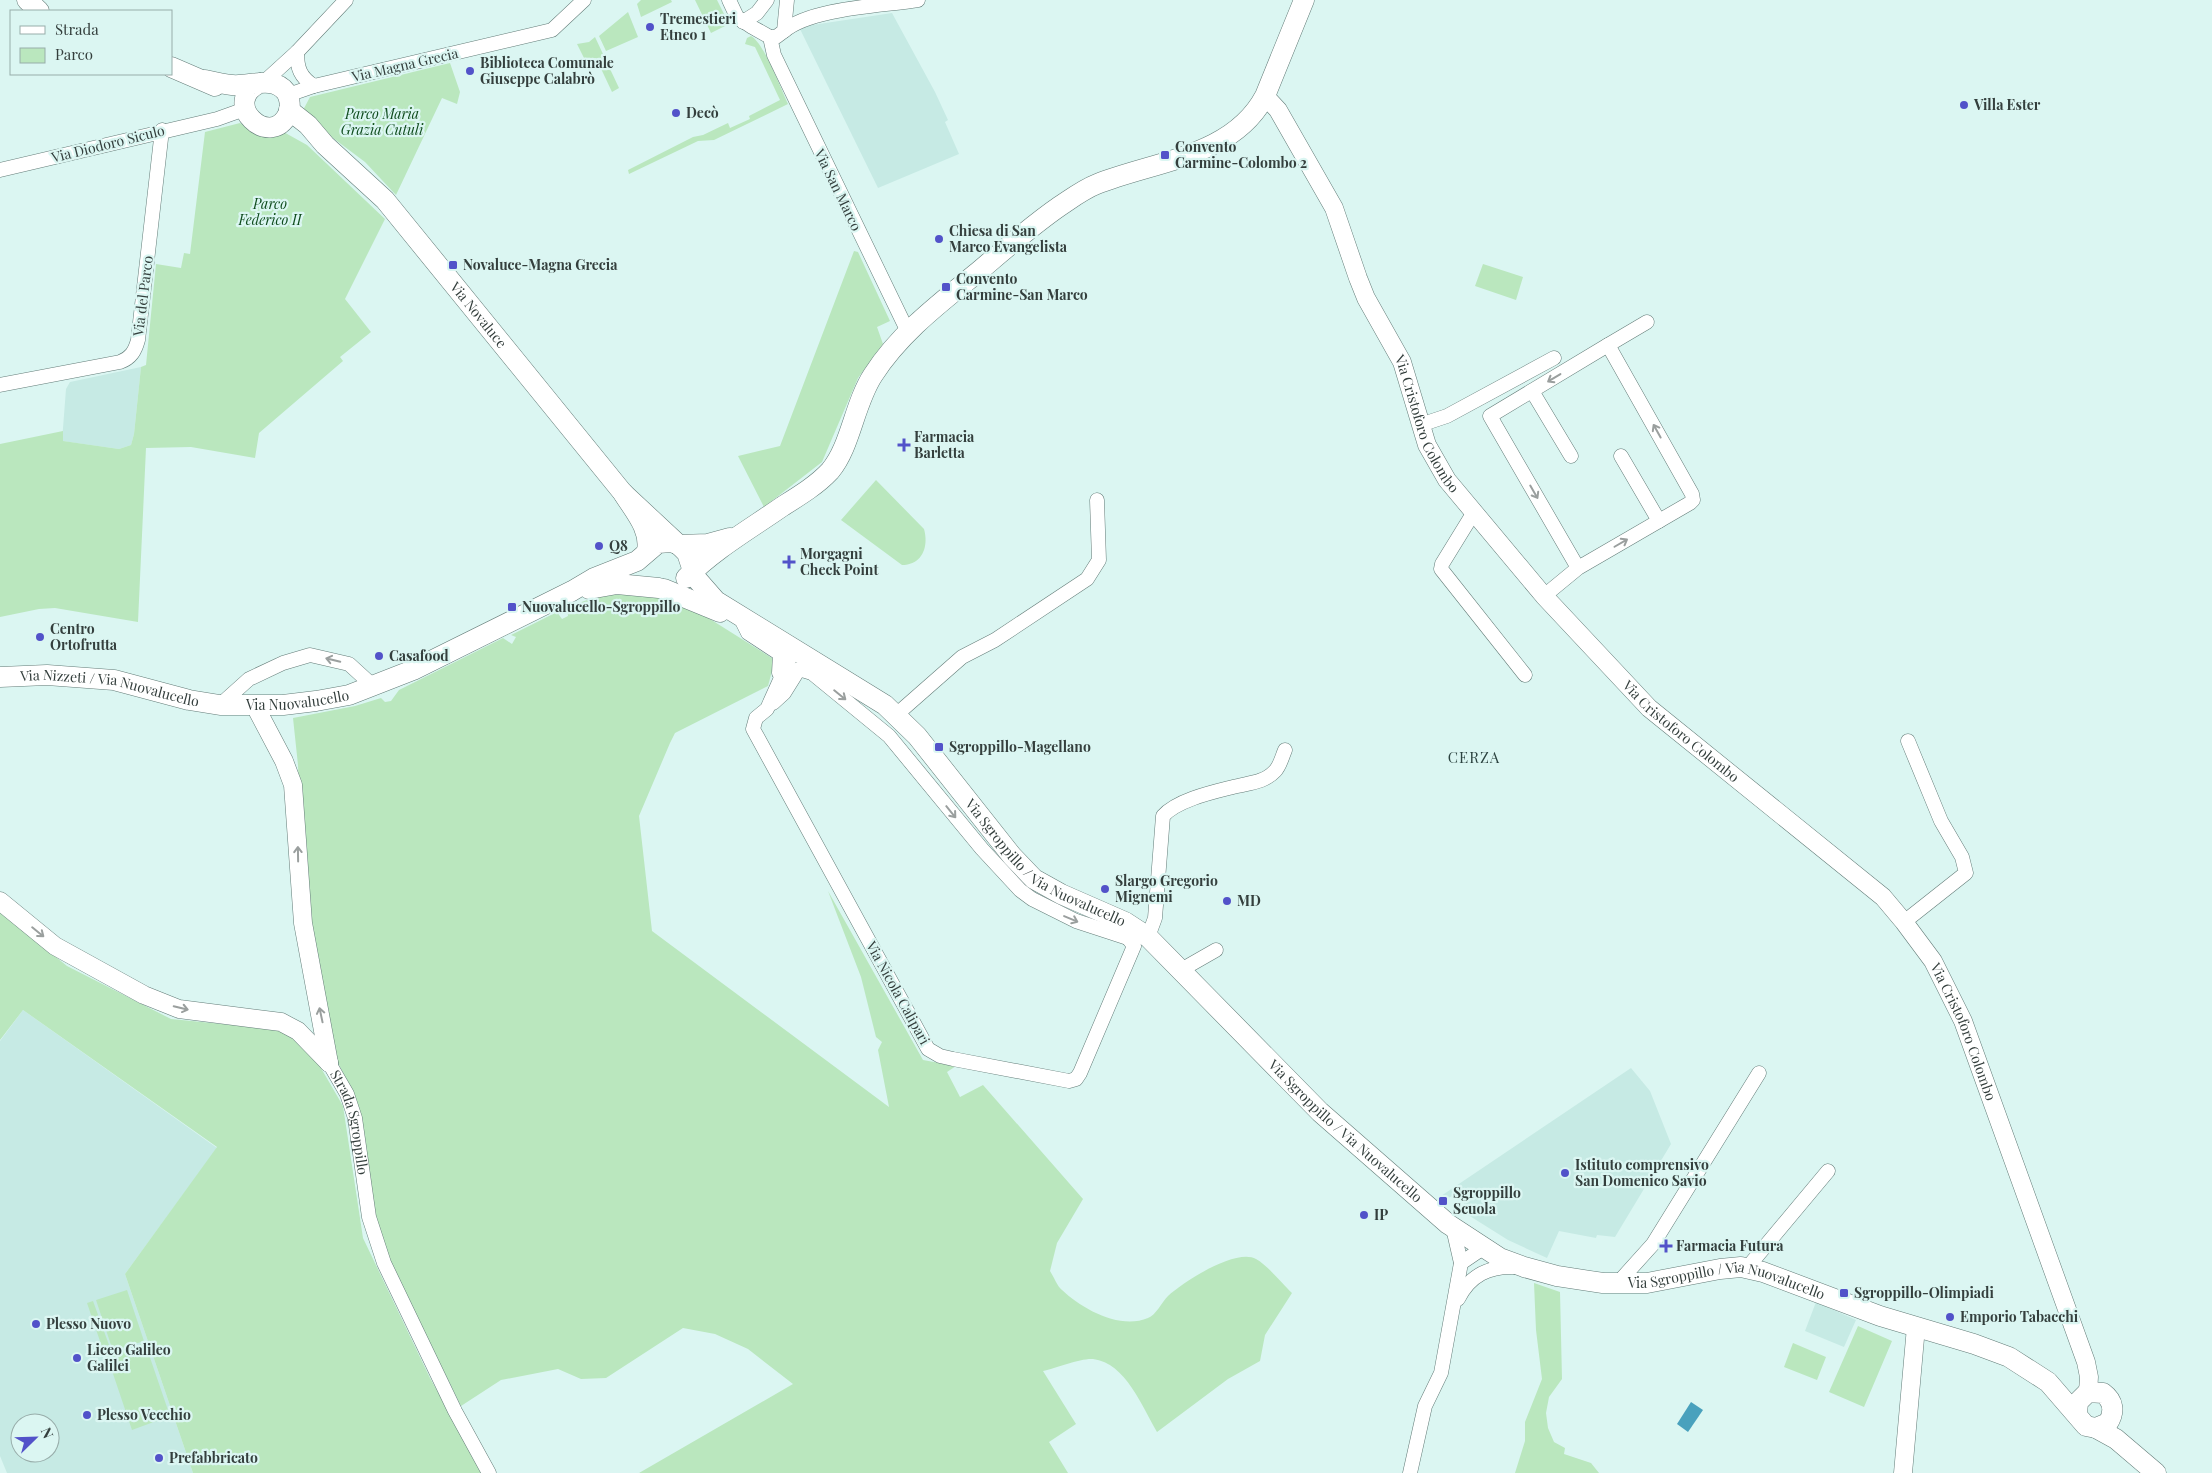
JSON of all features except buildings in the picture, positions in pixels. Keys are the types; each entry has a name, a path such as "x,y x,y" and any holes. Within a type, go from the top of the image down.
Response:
{"main road":[{"path":"27,0 37,10"},
{"path":"572,592 617,584 662,588 677,586 690,572 713,554 799,496 830,470 837,459 862,397 873,376 908,332 1026,232 1067,201 1095,185 1197,152 1248,119 1257,110 1265,96 1304,0"},
{"path":"172,67 205,80 224,91 262,127 274,126 278,93"},
{"path":"205,80 278,93"},
{"path":"247,111 251,89 278,93"},
{"name":"Via Novaluce","path":"278,93 325,145 385,200 623,493"},
{"path":"623,493 658,524 686,553 690,572 716,601 763,629"},
{"path":"623,493 648,535 646,553 642,565 648,581 743,623 763,629"},
{"path":"372,686 441,657 572,592 594,578 637,561 652,546 664,541 678,545 708,544 744,532"},
{"path":"713,554 711,579 716,601"},
{"name":"Via Sgroppillo / Via Nuovalucello","path":"763,629 794,649 815,669 885,705 917,736 1012,856 1034,879 1137,934 1181,970 1320,1112 1453,1228 1483,1248 1524,1267 1581,1280 1617,1284 1647,1283 1720,1269 1747,1268 1785,1279 1916,1328 1974,1344 2009,1357 2048,1382"},
{"name":"Via Nizzeti / Via Nuovalucello","path":"0,677 47,675 114,680 188,700 220,705"},
{"name":"Via Nuovalucello","path":"220,705 254,706 316,701 349,695 372,686"},
{"path":"2048,1382 2069,1392 2103,1393 2111,1402 2122,1432 2137,1455"},
{"path":"2048,1382 2077,1414 2082,1423 2116,1439 2156,1473"},
{"path":"2077,1414 2078,1402 2087,1393"},
{"path":"2096,1428 2108,1422 2113,1411 2111,1402"}],"street":[{"path":"278,93 297,52 346,0"},
{"name":"Via Magna Grecia","path":"278,93 552,30 584,0"},
{"path":"729,0 737,17 771,42 797,21 820,14 918,0"},
{"path":"742,22 757,13 766,0"},
{"path":"788,0 800,11 820,14"},
{"path":"784,31 788,0"},
{"name":"Via San Marco","path":"771,42 778,64 846,208 908,332"},
{"path":"297,52 297,64 300,75 314,86"},
{"name":"Via Cristoforo Colombo","path":"1265,96 1278,110 1334,208 1366,298 1402,362 1420,425 1435,461 1447,480 1544,596 1649,708 1883,897 1932,961 1963,1021 2086,1362"},
{"name":"Via Diodoro Siculo","path":"0,170 247,111"},
{"name":"Via del Parco","path":"0,386 120,362 128,359 135,351 162,130"},
{"path":"1578,568 1490,416 1647,322"},
{"path":"1544,596 1578,568 1693,500 1692,494 1608,345"},
{"path":"1420,425 1447,416 1554,358"},
{"path":"1532,391 1571,456"},
{"path":"1621,456 1659,521"},
{"path":"896,715 962,657 995,640 1087,579 1100,560 1098,500"},
{"path":"1474,512 1442,564 1441,569 1525,675"},
{"path":"743,623 748,633 780,654 777,686"},
{"name":"Via Nicola Calipari","path":"794,649 767,709 756,718 753,729 928,1049 953,1059 1069,1081 1076,1079 1134,946 1137,934"},
{"path":"220,705 249,679 283,663 310,655 349,664 372,686"},
{"path":"767,709 784,693 799,669 815,669 889,736 982,850 1020,890 1032,899 1076,921 1137,934 1155,918 1162,816 1173,807 1190,800 1217,791 1260,781 1277,769 1285,750"},
{"path":"254,706 284,761 294,784 303,923 329,1062"},
{"path":"1904,922 1966,874 1962,857 1941,821 1908,741"},
{"name":"Strada Sgroppillo","path":"0,901 56,946 144,995 179,1009 281,1022 298,1031 329,1062 347,1094 355,1118 369,1217 384,1263 454,1411 489,1473"},
{"path":"1181,970 1216,950"},
{"path":"1647,1283 1641,1273 1653,1244 1759,1073"},
{"path":"1747,1268 1828,1171"},
{"path":"1410,1473 1425,1406 1440,1373 1462,1263 1453,1228"},
{"path":"1617,1284 1653,1244"},
{"path":"1462,1263 1483,1248"},
{"path":"1480,1273 1483,1248"},
{"path":"1453,1308 1463,1288 1480,1273 1501,1266 1524,1267"},
{"path":"1903,1473 1916,1328"},
{"path":"2086,1362 2087,1393"},
{"path":"2086,1362 2111,1402"}],"shaded area":[{"path":"892,13 935,92 948,120 945,122 959,154 878,188 799,27"},
{"path":"141,367 134,434 131,445 119,449 62,441 66,389 70,382"},
{"path":"23,1010 217,1148 125,1274 193,1473 7,1473 0,1456 0,1041"},
{"name":"Istituto comprensivo San Domenico Savio","path":"1631,1068 1650,1091 1671,1144 1615,1237 1597,1235 1596,1238 1559,1231 1547,1258 1508,1240 1465,1213 1468,1210 1458,1194 1445,1199 1438,1198"},
{"path":"1816,1302 1856,1320 1844,1347 1805,1331"}],"green space":[{"path":"641,0 671,0 672,2 641,17 637,4"},
{"path":"695,0 717,0 729,24 711,33"},
{"path":"628,12 638,37 606,51 599,36"},
{"path":"751,36 756,40 767,57 788,104 714,140 698,141 629,174 628,170 693,137 703,135 728,123 730,128 750,119 749,116 780,100 755,47 745,44 747,38"},
{"path":"595,37 619,88 612,92 596,58 585,60 577,44 589,42"},
{"name":"Parco Maria Grazia Cutuli","path":"450,63 460,92 457,104 442,98 396,195 365,162 301,114 310,97"},
{"name":"Parco Federico II","path":"240,123 258,134 280,130 307,145 385,219 345,299 371,332 340,357 343,361 259,433 255,458 191,447 146,448 138,622 55,608 39,609 0,617 0,444 63,431 63,441 119,449 131,445 134,434 141,367 146,365 156,264 181,268 184,253 190,254 205,132"},
{"path":"854,251 858,252 890,321 877,327 883,344 858,378 822,462 764,507 738,456 780,446"},
{"path":"1483,264 1523,277 1516,300 1475,286"},
{"path":"876,480 924,529 925,548 915,562 902,565 841,520"},
{"path":"626,593 670,600 702,614 775,660 768,686 675,733 670,743 639,816 652,931 889,1107 878,1050 882,1042 876,1037 861,977 828,891 923,1060 956,1066 947,1072 960,1097 983,1085 1083,1199 1057,1243 1050,1271 1060,1288 1080,1304 1102,1316 1126,1321 1137,1321 1151,1316 1175,1290 1210,1268 1236,1258 1247,1257 1256,1259 1270,1270 1292,1293 1265,1335 1260,1361 1228,1379 1157,1432 1139,1399 1124,1377 1105,1362 1088,1359 1043,1371 1076,1424 1049,1442 1068,1473 639,1473 793,1384 748,1349 715,1334 683,1328 606,1378 581,1379 558,1369 501,1380 461,1406 390,1263 373,1209 364,1135 353,1092 335,1057 303,894 298,765 293,718 355,706 381,698 385,702 391,701 399,690 503,638 512,644 516,637 511,635 557,612 562,619 568,616 567,607 596,597"},
{"path":"0,912 67,966 171,1019 285,1030 314,1056 343,1106 363,1238 430,1378 483,1473 193,1473 125,1274 217,1147 23,1010 0,1040"},
{"path":"1534,1283 1560,1292 1562,1379 1549,1397 1546,1413 1548,1428 1554,1442 1565,1448 1564,1454 1591,1463 1599,1473 1515,1473 1525,1441 1525,1422 1542,1379 1536,1330"},
{"path":"127,1290 144,1341 113,1351 96,1300"},
{"path":"93,1301 109,1345 102,1347 87,1303"},
{"path":"1858,1326 1892,1341 1864,1407 1829,1392"},
{"path":"145,1343 170,1416 132,1430 107,1356"},
{"path":"1793,1343 1826,1357 1817,1380 1784,1367"}],"water":[{"path":"1691,1402 1703,1410 1688,1432 1677,1424"}],"place":[{"name":"Tremestieri Etneo 1","path":"650,27"},
{"name":"Biblioteca Comunale Giuseppe Calabrò","path":"470,71"},
{"name":"Villa Ester","path":"1964,105"},
{"name":"Decò","path":"676,113"},
{"name":"Convento Carmine-Colombo 2","path":"1165,155"},
{"name":"Chiesa di San Marco Evangelista","path":"939,239"},
{"name":"Novaluce-Magna Grecia","path":"453,265"},
{"name":"Convento Carmine-San Marco","path":"946,287"},
{"name":"Farmacia Barletta","path":"904,445"},
{"name":"Q8","path":"599,546"},
{"name":"Morgagni Check Point","path":"789,562"},
{"name":"Nuovalucello-Sgroppillo","path":"512,607"},
{"name":"Centro Ortofrutta","path":"40,637"},
{"name":"Casafood","path":"379,656"},
{"name":"Sgroppillo-Magellano","path":"939,747"},
{"name":"Slargo Gregorio Mignemi","path":"1105,889"},
{"name":"MD","path":"1227,901"},
{"name":"Istituto comprensivo San Domenico Savio","path":"1565,1173"},
{"name":"Sgroppillo Scuola","path":"1443,1201"},
{"name":"IP","path":"1364,1215"},
{"name":"Farmacia Futura","path":"1666,1246"},
{"name":"Sgroppillo-Olimpiadi","path":"1844,1293"},
{"name":"Emporio Tabacchi","path":"1950,1317"},
{"name":"Plesso Nuovo","path":"36,1324"},
{"name":"Liceo Galileo Galilei","path":"77,1358"},
{"name":"Plesso Vecchio","path":"87,1415"},
{"name":"Prefabbricato","path":"159,1458"}],"district":[{"name":"CERZA","path":"1474,758"}]}
